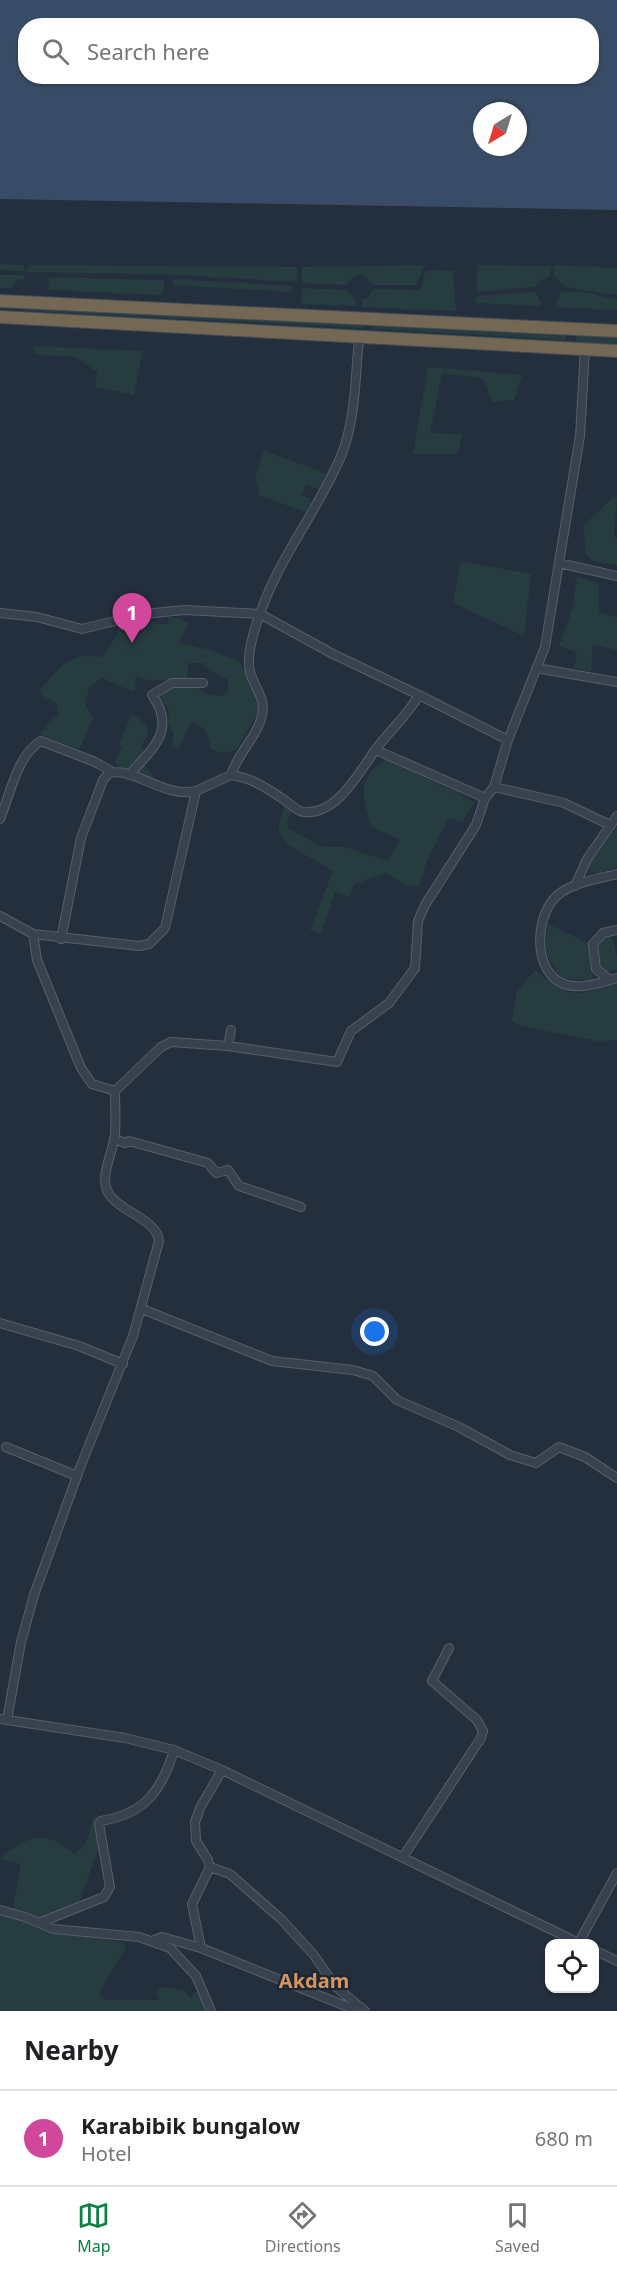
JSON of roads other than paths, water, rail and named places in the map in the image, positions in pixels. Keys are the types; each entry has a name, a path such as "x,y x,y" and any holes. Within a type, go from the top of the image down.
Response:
{"highway":[{"path":"0,301 617,331"},
{"path":"0,317 359,339 617,351"}],"street":[{"path":"231,775 234,765 262,717 262,699 250,672 249,659 260,614 284,560 321,496 341,455 350,430 359,339"},
{"path":"572,1939 222,1770 174,1750 125,1738 4,1720 34,1595 77,1476 123,1364 142,1309 158,1235 109,1193 106,1173 114,1139 115,1091 161,1047 171,1042 228,1046 337,1062 351,1031 389,1003 415,968 418,921 424,905 476,825 485,798 494,787 508,740 545,647 580,436 585,350"},
{"path":"559,563 617,576"},
{"path":"0,613 37,618 82,629 132,616 184,610 260,614 333,654 508,740"},
{"path":"536,668 617,682"},
{"path":"129,775 162,735 165,721 162,710 152,695 172,683 203,683"},
{"path":"0,819 22,763 41,741 95,762 113,772 129,775 177,793 196,791 231,775 246,777 301,812 319,811 334,802 369,762 419,695"},
{"path":"376,750 485,798"},
{"path":"61,939 81,838 103,780 113,772"},
{"path":"494,787 564,803 610,825"},
{"path":"0,916 33,934 61,939 139,946 149,944 158,938 165,928 196,791"},
{"path":"575,886 587,859 617,816"},
{"path":"613,979 588,986 572,986 558,981 548,968 539,943 541,926 553,899 575,886 617,874"},
{"path":"613,979 597,969 593,944 603,933 617,930"},
{"path":"33,934 37,960 81,1068 92,1084 115,1091"},
{"path":"228,1046 231,1030"},
{"path":"114,1139 208,1163 216,1173 228,1170 239,1186 301,1207"},
{"path":"142,1309 272,1361 353,1370 373,1376 397,1400 459,1427 510,1455 536,1463 559,1447 585,1457 617,1478"},
{"path":"0,1323 79,1346 123,1364"},
{"path":"6,1447 77,1476"},
{"path":"403,1857 481,1738 483,1731 477,1720 432,1681 449,1648"},
{"path":"39,1923 104,1897 110,1887 99,1824 101,1821 123,1817 144,1804 158,1789 167,1772 174,1750"},
{"path":"222,1770 200,1808 195,1822 196,1841 210,1866 230,1874 282,1920 313,1954 336,1987 365,2011"},
{"path":"201,1948 192,1904 210,1866"},
{"path":"582,1939 617,1873"},
{"path":"0,1910 53,1929 140,1937 170,1948 196,1976 212,2011"},
{"path":"152,1941 162,1937 201,1948 358,2011"},
{"path":"599,1952 617,1961"}],"water":[{"path":"0,0 617,0 617,210 0,199"}],"place":[{"name":"Karabibik bungalow","path":"132,643"}],"district":[{"name":"Akdam","path":"314,1981"}]}
